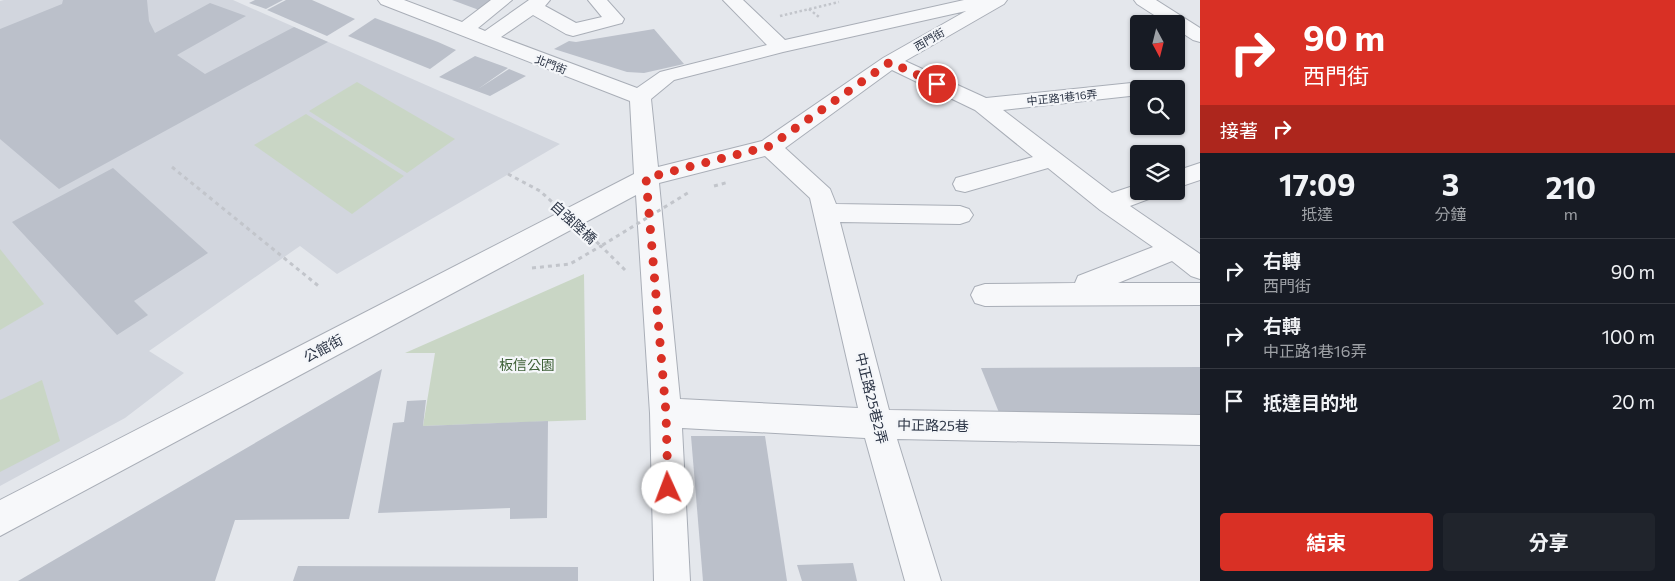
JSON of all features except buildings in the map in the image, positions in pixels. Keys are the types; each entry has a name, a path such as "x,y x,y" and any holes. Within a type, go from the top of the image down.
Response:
{"street":[{"name":"北門街","path":"387,0 640,98"},
{"path":"464,30 503,0"},
{"path":"486,39 537,3 572,30 615,19 597,0"},
{"path":"732,0 781,47"},
{"name":"西門街","path":"640,98 667,76 781,47 990,0"},
{"name":"西門街","path":"646,178 770,146 899,57 998,0"},
{"path":"1143,0 1199,34"},
{"path":"850,31 984,105 1109,204 1175,249 1200,269"},
{"path":"1185,38 1199,34"},
{"name":"中正路1巷16弄","path":"984,105 1130,89"},
{"path":"640,98 666,413 672,581"},
{"name":"中正路25巷2弄","path":"770,146 822,195 877,424 923,581"},
{"path":"965,184 1053,159"},
{"path":"1185,177 1200,171"},
{"name":"公館街","path":"0,519 646,178"},
{"path":"1109,204 1130,196"},
{"path":"827,213 960,215"},
{"path":"1088,284 1175,249"},
{"path":"985,295 1200,294"},
{"name":"中正路25巷","path":"666,413 877,424 1200,430"}],"path":[{"path":"780,16 839,2"},
{"path":"172,167 321,288"},
{"name":"自強陸橋","path":"508,174 540,191 600,246 691,191"},
{"path":"570,264 600,246 618,261"}],"shaded area":[{"path":"233,0 560,144 337,274 300,246 149,351 184,373 125,418 0,486 0,1"}],"green space":[{"path":"357,82 455,139 407,173 309,111"},
{"path":"306,114 404,176 352,214 254,145"},
{"path":"0,249 44,304 0,330"},
{"name":"板信公園","path":"584,274 586,420 423,426 435,353 405,353"},
{"path":"42,380 60,441 0,472 0,400"}],"route":[{"path":"668,488 666,413 646,178 770,146 890,62 937,84"}]}
